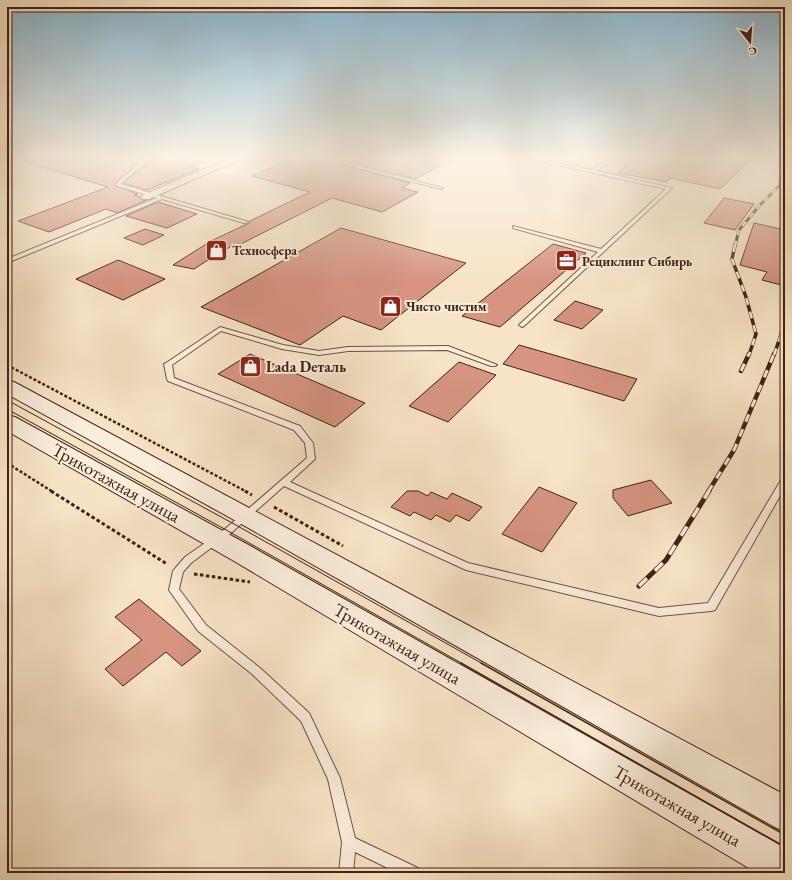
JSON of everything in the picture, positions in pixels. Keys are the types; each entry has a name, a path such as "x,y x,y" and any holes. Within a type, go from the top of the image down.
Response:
{"main road":[{"name":"Трикотажная улица","path":"7,386 247,504 732,785 785,814"},
{"name":"Трикотажная улица","path":"7,422 217,539 785,869"}],"lane":[{"path":"7,261 158,199"},
{"path":"165,199 246,222"},
{"path":"522,325 658,199"},
{"path":"515,228 602,251"},
{"path":"346,873 349,842 334,778 305,717 256,671 202,628 174,590 178,571 188,560 217,539 247,504 283,482 311,459 309,443 297,428 171,379 168,364 220,329 282,347 319,353 348,350 448,348 493,365"},
{"path":"283,482 466,566 659,612 711,606 785,480"},
{"path":"349,842 413,873"}],"path":[{"path":"7,365 247,504"},
{"path":"7,463 178,571"}],"building":[{"path":"76,199 147,200 117,213 106,209 49,232 18,221"},
{"path":"295,199 330,199 237,246 234,245 194,269 173,265 211,241 249,223 250,221"},
{"path":"336,199 405,199 382,212"},
{"path":"723,199 754,204 735,230 704,223"},
{"path":"158,202 197,214 167,228 126,216"},
{"path":"754,223 785,230 785,286 762,280 767,272 740,265"},
{"path":"341,228 466,263 381,330 343,316 300,345 201,307"},
{"path":"145,229 164,235 143,245 124,238"},
{"path":"553,244 586,253 500,327 462,316"},
{"path":"118,260 165,279 123,300 76,279"},
{"path":"575,301 603,310 582,329 554,320"},
{"path":"519,345 637,379 624,401 503,364"},
{"path":"250,354 365,403 335,427 218,374"},
{"path":"459,362 496,375 448,422 409,406"},
{"path":"651,480 672,503 628,516 613,498 613,490"},
{"path":"539,487 577,503 542,552 502,534"},
{"path":"407,491 418,491 428,496 431,492 447,499 452,493 482,507 469,521 456,515 450,522 436,515 431,520 414,512 410,516 391,507"},
{"path":"139,599 201,651 182,666 166,652 123,686 105,669 142,640 115,617"}],"tram line":[{"path":"7,400 234,524 483,664"},
{"path":"7,409 228,531 463,664"},
{"path":"461,663 785,847"},
{"path":"481,663 785,835"}],"railway":[{"path":"735,246 739,230 766,199"},
{"path":"735,245 732,259 746,297 756,334 749,355"},
{"path":"774,355 785,323"},
{"path":"741,371 749,354"},
{"path":"708,492 734,450 774,354"},
{"path":"639,586 666,560 709,491"}],"place":[{"name":"Техносфера","path":"216,250"},
{"name":"Рециклинг Сибирь","path":"566,261"},
{"name":"Чисто чистим","path":"391,306"},
{"name":"Lada Dеталь","path":"251,367"}]}
